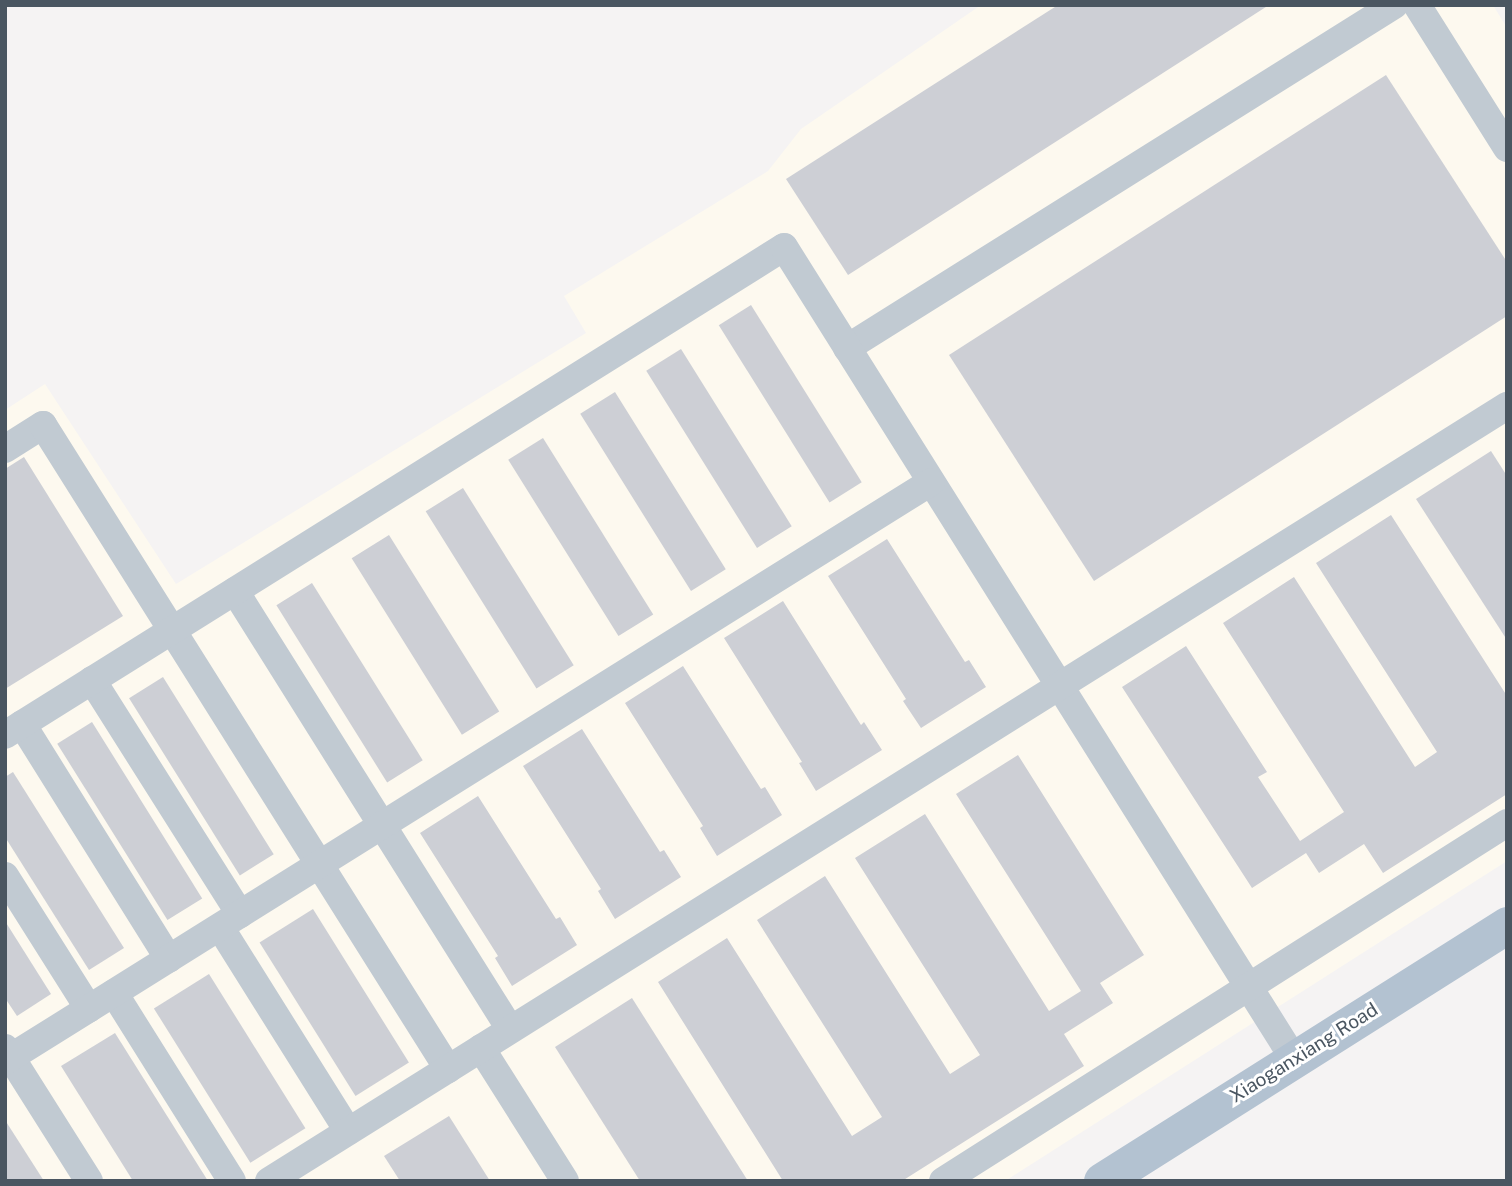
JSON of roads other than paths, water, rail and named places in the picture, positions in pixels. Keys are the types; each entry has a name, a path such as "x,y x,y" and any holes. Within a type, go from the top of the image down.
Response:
{"main road":[{"name":"Xiaoganxiang Road","path":"1102,1181 1507,925"}],"lane":[{"path":"847,348 1394,5"},
{"path":"1417,5 1507,148"},
{"path":"169,959 13,729 783,247 1294,1059"},
{"path":"269,1181 1507,406"},
{"path":"5,449 43,425 448,1069"},
{"path":"89,1181 7,1055 89,1009 930,482"},
{"path":"235,590 510,1029"},
{"path":"92,680 348,1131"},
{"path":"943,1181 1507,822"},
{"path":"5,876 89,1009"},
{"path":"114,993 232,1181"},
{"path":"481,1048 565,1181"}]}
